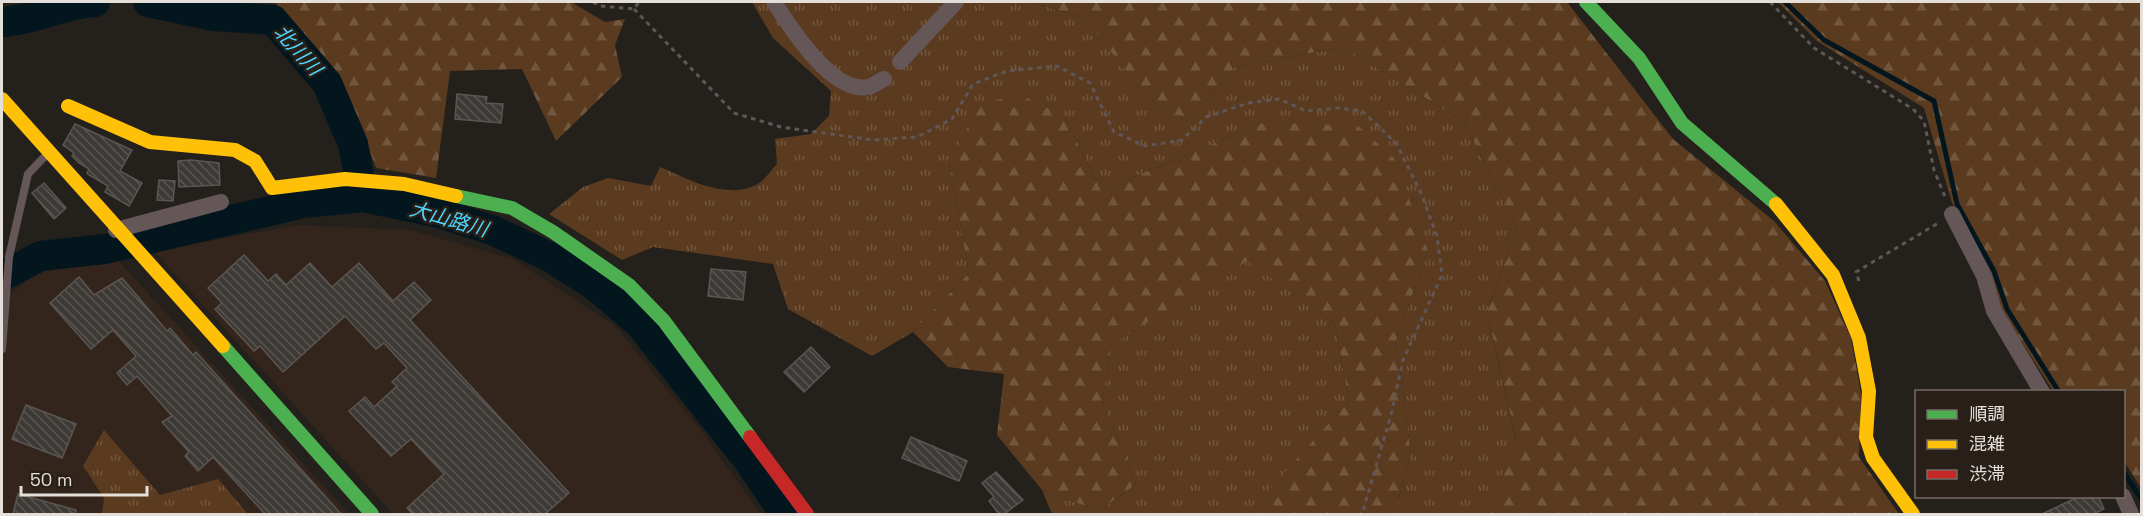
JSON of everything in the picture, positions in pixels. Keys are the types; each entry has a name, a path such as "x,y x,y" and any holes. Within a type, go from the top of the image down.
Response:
{"street":[{"path":"774,2 832,74 854,86 867,87 885,79"},
{"path":"900,62 956,2"},
{"path":"1586,2 1639,58 1682,123 1781,209 1833,275 1859,338 1869,391 1866,437 1873,458 1913,514"},
{"path":"2,99 116,230 372,514"},
{"path":"68,106 150,141 235,150 255,161 272,188 320,181 374,180 404,184 512,208 596,260 629,285 657,314 697,362 807,514"},
{"path":"116,230 221,202"},
{"path":"1952,214 1984,276 1994,311 2041,390"},
{"path":"2124,498 2131,514"}],"lane":[{"path":"2,349 9,257 28,174 48,153"}],"path":[{"path":"593,2 600,6 634,9 734,113 781,127 873,140 917,137 952,119 973,84 1007,70 1057,66 1090,83 1114,132 1145,146 1182,140 1206,117 1248,103 1279,99 1306,111 1339,108 1362,111 1396,143 1421,193 1437,236 1442,275 1403,360 1391,415 1362,514"},
{"path":"634,9 639,2"},
{"path":"1770,2 1814,48 1913,109 1924,121 1934,170 1952,214 1856,272 1860,283"}],"shaded area":[{"path":"297,225 411,230 513,259 615,326 700,429 761,514 393,514 154,251"},
{"path":"118,260 349,514 248,514 218,479 160,495 83,466 104,498 102,514 2,514 2,301 42,269"}],"green space":[{"path":"275,2 571,2 605,22 625,19 615,45 622,77 556,141 522,69 450,71 436,178 376,168 358,118"},
{"path":"752,2 1030,2 1085,18 1146,97 1187,121 1235,67 1344,47 1464,122 1517,228 1487,312 1516,440 1489,514 1394,514 1411,455 1396,341 1428,251 1265,122 1101,191 1065,117 949,163 969,273 913,332 872,356 788,309 773,264 653,247 622,260 549,214 583,187 608,178 651,186 660,167 708,186 721,189 746,189 761,182 777,164 775,139 811,134 829,116 831,91 773,38"},
{"path":"1030,2 1567,2 1673,139 1774,221 1825,281 1851,338 1861,393 1859,457 1899,514 1489,514 1516,439 1487,312 1517,228 1464,122 1344,47 1235,67 1187,121 1146,97 1085,18"},
{"path":"1778,2 2141,2 2141,488 2125,463 2125,390 2052,390 2001,309 1991,274 1952,203 1924,108 1817,41"},
{"path":"1019,94 1065,117 1101,191 1265,122 1358,126 1394,158 1428,251 1396,341 1411,455 1394,514 1248,513 1349,401 1335,324 1247,261 1112,344 1102,401 1136,484 1099,511 1042,490 997,435 1004,374 948,367 913,332 969,273 949,163 980,104"},
{"path":"1247,260 1335,324 1349,401 1248,514 1052,514 1042,490 1099,511 1136,484 1102,401 1112,344"},
{"path":"104,430 160,495 218,479 248,514 102,514 104,498 83,466"}],"building":[{"path":"457,94 487,97 486,103 503,104 501,123 455,119"},
{"path":"75,124 132,150 120,171 142,183 129,206 105,192 108,186 89,175 87,173 89,169 79,163 72,156 74,153 63,145"},
{"path":"178,161 219,163 220,185 179,187"},
{"path":"159,180 175,181 173,201 157,200"},
{"path":"44,183 66,208 54,219 32,193"},
{"path":"244,255 268,281 276,274 286,285 310,263 332,287 359,263 393,301 414,282 431,300 410,320 569,493 545,514 413,514 407,508 444,474 411,439 391,456 349,411 365,397 374,407 397,386 392,382 407,368 384,343 376,349 345,316 283,372 260,346 254,351 215,309 222,303 208,288"},
{"path":"711,269 746,272 743,300 708,296"},
{"path":"79,277 94,295 122,278 167,331 170,328 193,355 196,352 341,514 265,514 213,457 198,471 185,456 189,452 162,422 172,416 137,376 127,385 117,373 136,356 113,330 91,349 50,303"},
{"path":"811,347 830,367 804,392 784,372"},
{"path":"26,405 76,424 62,458 12,439"},
{"path":"911,437 967,461 959,481 902,458"},
{"path":"996,472 1023,500 1004,514 999,514 989,501 994,497 982,483"},
{"path":"18,494 76,510 75,514 13,514"},
{"path":"2076,498 2099,498 2104,509 2093,514 2042,514"}],"waterway":[{"name":"北川川","path":"2,22 95,2"},
{"name":"北川川","path":"148,2 214,16 273,20 327,83 353,144 363,197"},
{"path":"1785,2 1824,40 1934,101 1957,204 1994,271 2007,309 2058,390"},
{"name":"大山路川","path":"2,276 41,256 105,249 304,203 363,197 439,213 492,230 550,257 594,285 639,323 748,460 785,514"},
{"path":"2125,474 2142,500"}],"traffic: fast":[{"path":"1586,2 1639,58 1682,123 1776,204"},
{"path":"456,196 512,208 553,232 629,285 664,321 750,437"},
{"path":"223,346 372,514"}],"traffic: slow":[{"path":"2,99 223,346"},
{"path":"68,106 150,142 235,150 255,161 272,188 345,179 404,184 456,196"},
{"path":"1776,204 1833,275 1859,338 1869,391 1866,437 1873,458 1913,514"}],"traffic: jam":[{"path":"750,437 807,514"}]}
